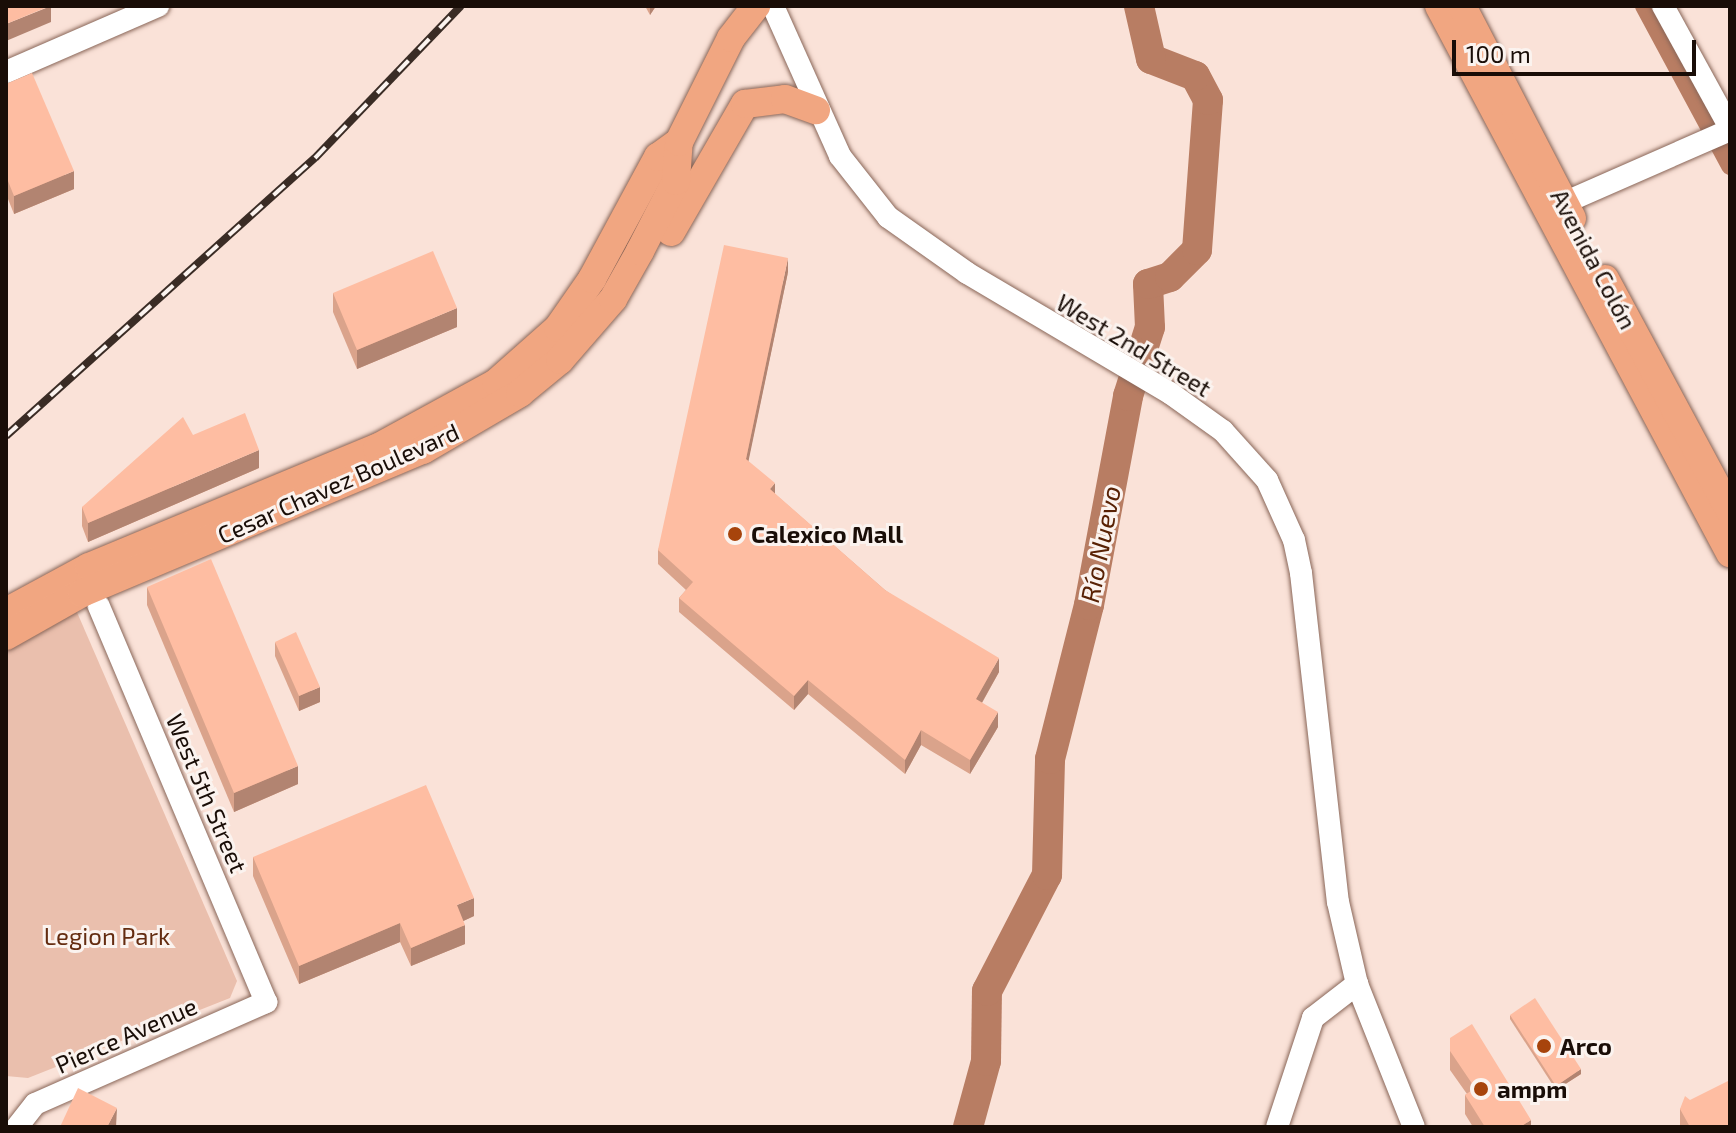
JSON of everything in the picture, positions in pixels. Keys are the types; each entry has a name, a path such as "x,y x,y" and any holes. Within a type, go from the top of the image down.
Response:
{"main road":[{"name":"Cesar Chavez Boulevard","path":"6,636 82,593 423,450 520,393 560,360 613,299 676,181 679,142 731,38 756,6"},
{"name":"Avenida Colón","path":"1439,6 1730,511"},
{"name":"Avenida Colón","path":"1462,6 1554,207"},
{"path":"6,657 99,606 402,477 517,418 583,360 627,306 738,111 769,98 816,110"},
{"name":"Cesar Chavez Boulevard","path":"6,612 89,567 377,448 496,383 558,328 592,279 658,157 679,142"},
{"path":"1554,207 1730,553"}],"street":[{"path":"6,72 157,6"},
{"name":"West 2nd Street","path":"773,6 816,110 855,181 905,232 1170,393 1244,450 1267,480 1294,540 1331,860 1357,984 1414,1127"},
{"path":"1554,207 1730,129 1663,6"},
{"name":"West 5th Street","path":"99,606 266,1002"},
{"path":"1277,1127 1313,1018 1357,984"},
{"name":"Pierce Avenue","path":"17,1127 35,1104 266,1002"}],"green space":[{"name":"Legion Park","path":"73,603 237,981 230,998 28,1078 6,1076 6,647"}],"building":[{"path":"6,6 50,6 6,24"},
{"path":"32,73 74,171 14,196 6,176 6,84"},
{"name":"Calexico Mall","path":"724,245 788,258 746,459 775,483 770,489 885,590 999,658 976,699 998,712 970,760 921,730 905,760 808,680 794,696 679,598 693,582 658,550"},
{"path":"433,251 457,308 357,350 333,293"},
{"path":"245,413 259,450 88,523 82,507 183,417 193,435"},
{"path":"211,559 298,766 234,793 147,587"},
{"path":"296,632 320,687 299,696 275,642"},
{"path":"426,785 474,898 457,905 465,925 411,948 400,923 299,966 253,857"},
{"path":"1535,998 1581,1069 1556,1086 1510,1015"},
{"name":"ampm","path":"1472,1024 1531,1120 1520,1127 1485,1127 1465,1095 1475,1088 1450,1051 1450,1038"},
{"path":"1730,1080 1730,1127 1690,1127 1680,1109 1685,1096 1690,1100"},
{"path":"78,1088 117,1108 107,1127 60,1127"}],"waterway":[{"name":"Río Nuevo","path":"968,1127 986,1061 987,991 1047,875 1050,759 1089,605 1128,396 1150,327 1148,284 1170,277 1197,250 1208,100 1195,76 1151,59 1139,6"},
{"path":"1644,6 1730,166"}],"railway":[{"path":"6,436 315,158 461,6"}],"place":[{"name":"Calexico Mall","path":"735,534"},
{"name":"Arco","path":"1544,1046"},
{"name":"ampm","path":"1481,1089"}]}
